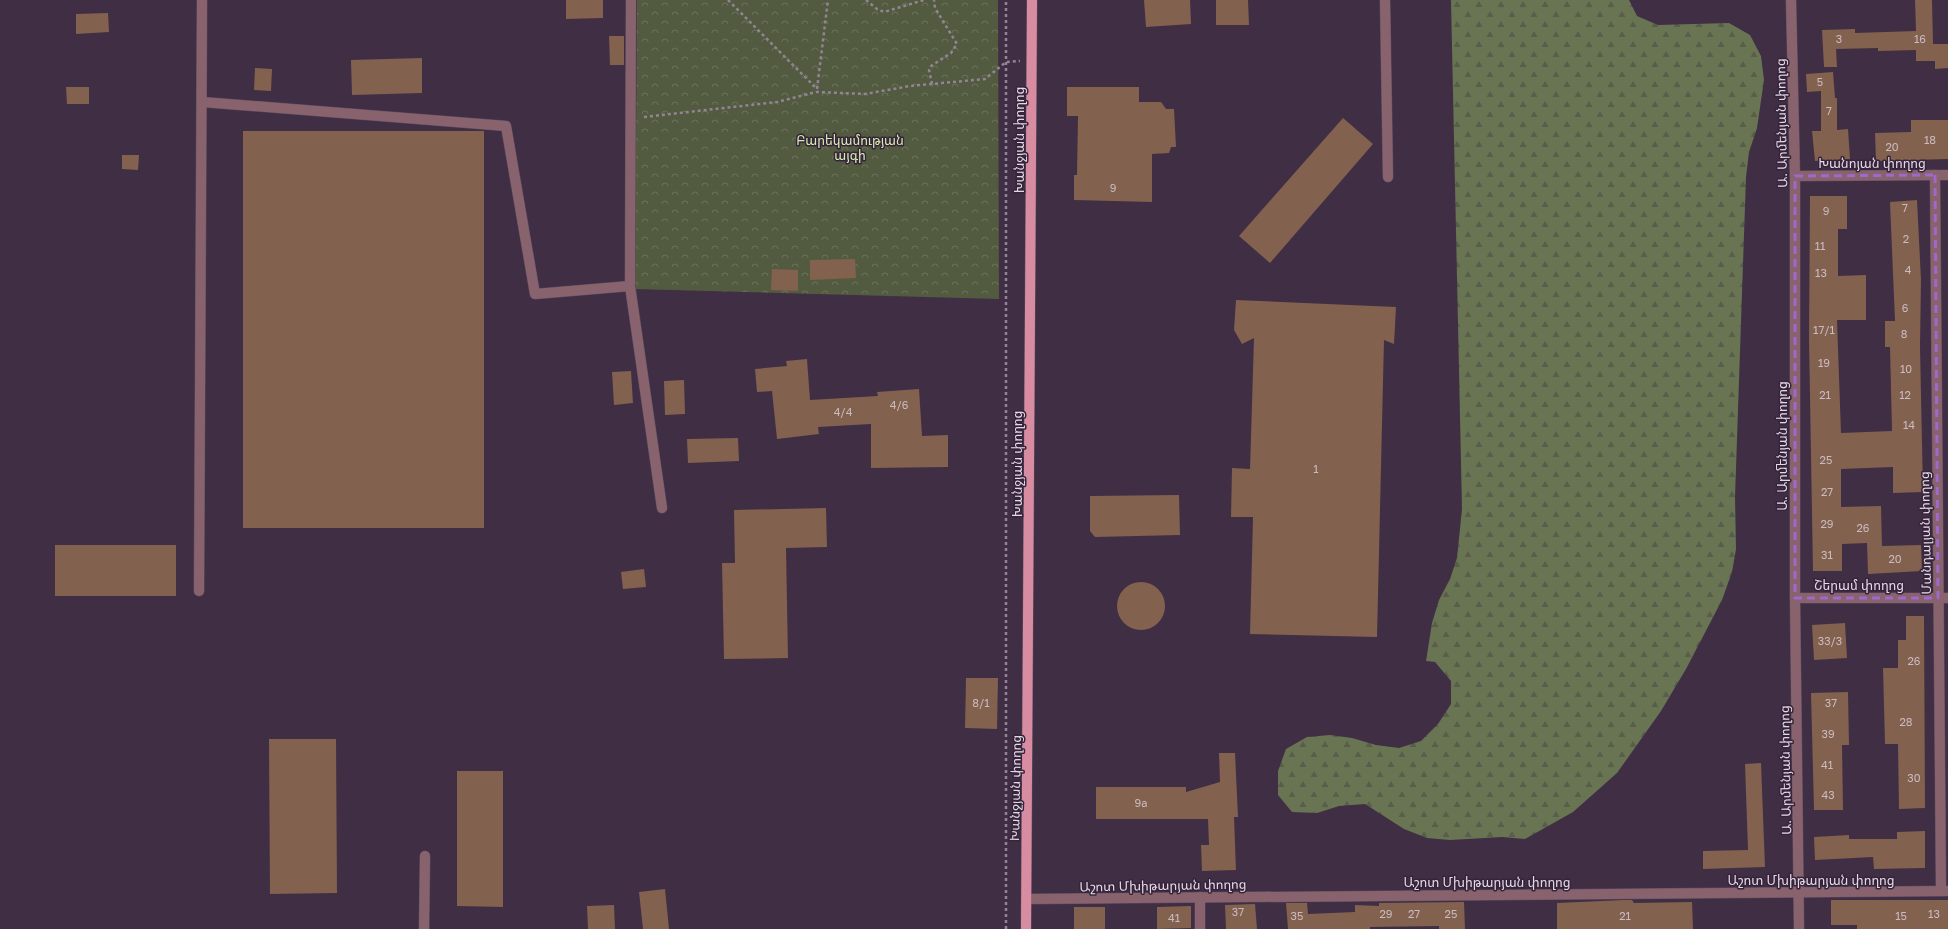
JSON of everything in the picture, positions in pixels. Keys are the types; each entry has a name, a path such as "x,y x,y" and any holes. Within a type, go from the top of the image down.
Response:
{"main road":[{"name":"Խանջյան փողոց","path":"1026,929 1032,0"}],"street":[{"path":"199,591 202,0"},
{"path":"631,0 629,119 630,286 662,508"},
{"path":"1385,0 1388,177"},
{"name":"Ա. Արմենյան փողոց","path":"1791,0 1795,176 1795,598 1800,893 1799,929"},
{"path":"202,102 506,126 535,294 630,286"},
{"name":"Մանդալյան փողոց","path":"1935,175 1943,598 1945,891"},
{"name":"Խանոյան փողոց","path":"1795,176 1948,175"},
{"name":"Շերամ փողոց","path":"1795,598 1943,598"},
{"path":"424,856 424,929"},
{"name":"Աշոտ Մխիթարյան փողոց","path":"1027,899 1945,891"},
{"path":"1200,897 1200,929"}],"path":[{"path":"728,0 816,90"},
{"path":"816,90 828,0"},
{"path":"866,0 884,12 924,0"},
{"path":"932,84 929,70 931,66 951,53 957,44 935,8 934,0"},
{"path":"1006,0 1006,929"},
{"path":"629,119 761,104 816,90 865,94 910,86 985,79 1006,62 1032,60"}],"highlighted area":[{"path":"1935,175 1938,598 1795,598 1795,176"}],"green space":[{"name":"Բարեկամության այգի","path":"637,0 998,0 999,299 635,289"},
{"path":"1451,0 1629,0 1637,16 1658,25 1729,23 1750,35 1761,56 1764,80 1757,128 1749,152 1746,177 1735,497 1736,549 1732,572 1722,600 1686,669 1661,711 1617,773 1573,812 1525,839 1502,837 1450,840 1427,838 1404,829 1365,804 1339,806 1317,813 1292,812 1278,795 1278,771 1286,749 1307,737 1330,735 1352,738 1376,745 1399,748 1421,741 1438,724 1451,704 1451,681 1435,662 1426,661 1432,623 1439,600 1450,579 1457,558 1462,509"}],"building":[{"path":"566,0 603,0 603,18 566,19"},
{"path":"1144,0 1190,0 1191,24 1146,27"},
{"path":"1216,0 1248,0 1249,25 1216,25"},
{"path":"1915,0 1932,0 1933,44 1948,44 1948,68 1935,69 1935,61 1916,61 1916,50 1878,51 1878,48 1836,49 1837,67 1824,67 1822,30 1855,29 1855,33 1916,31"},
{"path":"108,13 109,32 76,34 76,14"},
{"path":"609,36 624,36 624,65 610,65"},
{"path":"422,58 422,93 352,95 351,60"},
{"path":"255,68 272,69 271,91 254,90"},
{"path":"1833,72 1835,98 1837,98 1837,130 1848,129 1850,159 1815,161 1812,131 1821,131 1821,91 1807,92 1806,74"},
{"path":"66,87 89,87 89,104 67,104"},
{"path":"1067,87 1139,87 1139,102 1161,102 1166,109 1174,109 1176,147 1171,147 1169,153 1152,154 1152,202 1074,200 1074,175 1077,175 1078,116 1067,116"},
{"path":"1343,118 1373,144 1270,263 1239,236"},
{"path":"1911,120 1948,120 1948,159 1876,161 1875,133 1911,132"},
{"path":"243,131 484,131 484,528 243,528"},
{"path":"122,155 139,155 138,170 122,169"},
{"path":"1810,196 1847,196 1847,229 1838,229 1838,276 1866,275 1866,320 1837,320 1841,433 1892,431 1890,347 1885,347 1885,321 1895,321 1890,202 1917,200 1921,280 1920,346 1923,492 1893,493 1893,467 1841,469 1841,507 1881,506 1882,546 1921,545 1922,571 1868,574 1867,543 1842,544 1842,571 1813,571 1809,339"},
{"path":"855,259 856,278 810,280 810,260"},
{"path":"772,269 798,270 798,291 771,290"},
{"path":"1236,300 1396,307 1394,344 1384,340 1377,637 1250,634 1253,517 1231,517 1232,468 1250,469 1254,338 1242,344 1234,330"},
{"path":"807,359 810,400 878,396 877,392 919,389 922,436 948,435 948,467 871,468 871,424 818,427 819,434 777,439 772,391 757,392 755,369 787,366 786,361"},
{"path":"631,371 633,403 614,405 612,372"},
{"path":"684,380 685,414 665,415 664,381"},
{"path":"738,438 739,461 688,463 687,439"},
{"path":"1179,495 1180,535 1095,537 1090,531 1090,496"},
{"path":"826,508 827,547 786,548 788,658 724,659 722,563 735,563 734,510"},
{"path":"55,545 176,545 176,596 55,596"},
{"path":"644,569 646,587 623,589 621,572"},
{"path":"1141,582 1150,584 1158,589 1163,597 1165,606 1163,615 1158,623 1150,628 1141,630 1132,628 1124,623 1119,615 1117,606 1119,597 1124,589 1132,584"},
{"path":"1906,616 1924,616 1925,808 1899,809 1898,744 1885,744 1883,668 1898,668 1898,640 1906,640"},
{"path":"1845,623 1847,658 1814,660 1812,625"},
{"path":"966,678 998,678 997,729 965,728"},
{"path":"1848,692 1849,745 1842,745 1843,810 1814,810 1811,693"},
{"path":"269,739 336,739 337,893 270,894"},
{"path":"1219,753 1235,753 1238,817 1234,817 1236,870 1202,871 1201,845 1209,845 1208,819 1096,819 1096,787 1186,787 1186,792 1220,782"},
{"path":"1761,763 1765,867 1703,869 1703,851 1748,850 1745,764"},
{"path":"457,771 503,771 503,907 457,906"},
{"path":"1925,831 1925,868 1874,869 1873,857 1815,860 1814,837 1849,835 1849,839 1897,839 1897,832"},
{"path":"665,889 669,929 643,929 639,892"},
{"path":"1632,900 1634,903 1692,902 1693,929 1557,929 1557,903"},
{"path":"1831,900 1948,900 1948,929 1857,929 1857,925 1831,925"},
{"path":"1464,902 1465,929 1439,929 1439,926 1370,927 1370,929 1288,929 1286,903 1307,903 1308,914 1355,912 1355,905 1379,906 1379,903"},
{"path":"1255,904 1257,929 1226,929 1225,905"},
{"path":"614,905 615,929 588,929 587,906"},
{"path":"1191,906 1191,928 1157,929 1157,907"},
{"path":"1074,907 1105,907 1105,929 1074,929"}]}
